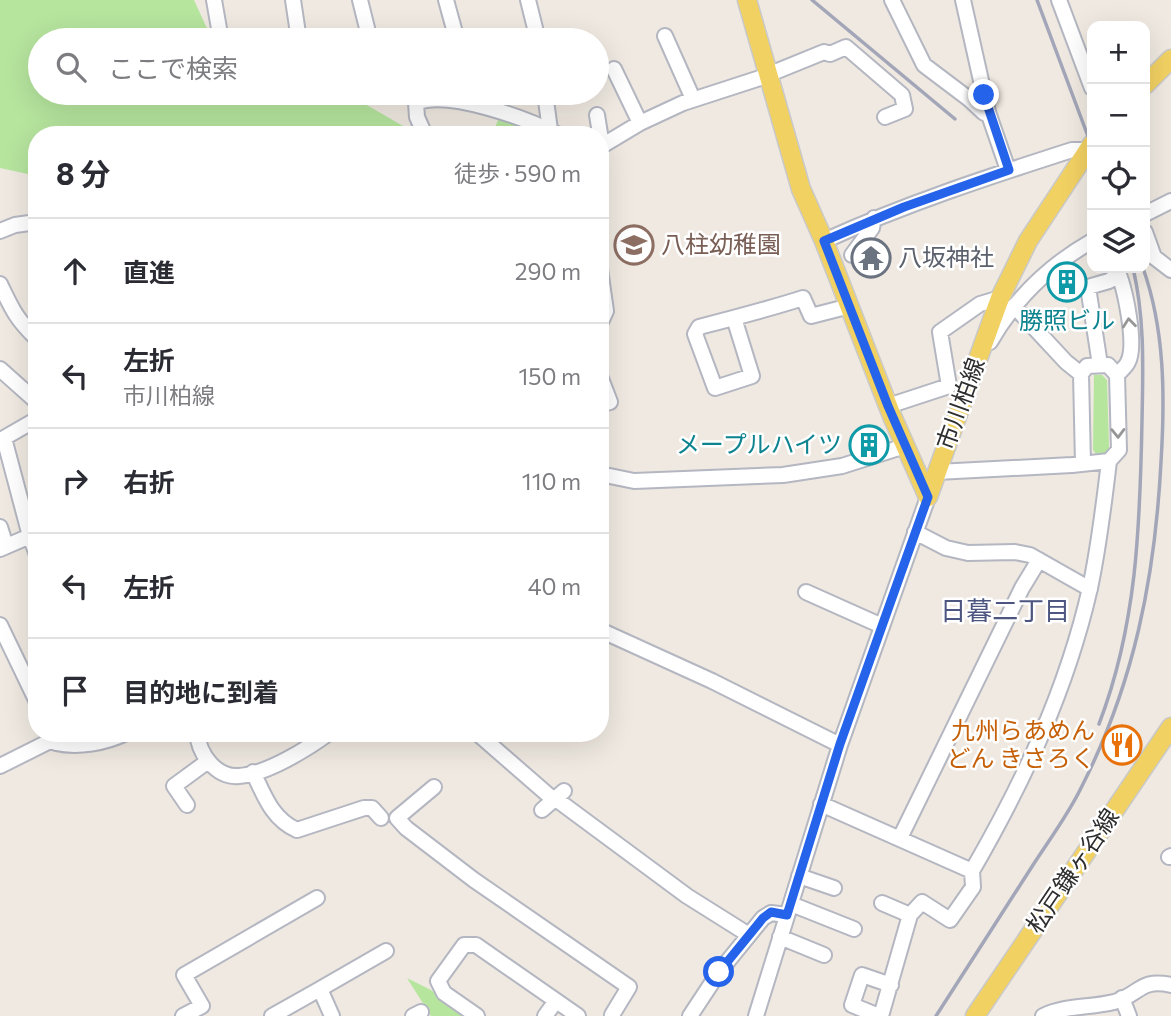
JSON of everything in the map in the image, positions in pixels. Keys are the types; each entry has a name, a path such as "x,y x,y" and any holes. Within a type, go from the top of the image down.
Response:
{"main road":[{"name":"市川柏線","path":"747,0 801,189 888,406 928,497"},
{"path":"1146,84 1171,59"},
{"name":"市川柏線","path":"928,497 974,368 1007,302 1028,241 1087,151"},
{"name":"松戸鎌ヶ谷線","path":"975,1016 1171,727"}],"street":[{"path":"214,0 219,28"},
{"path":"293,0 297,28"},
{"path":"360,0 367,28"},
{"path":"446,0 454,28"},
{"path":"528,0 535,28"},
{"path":"892,0 925,65 984,113 988,112"},
{"path":"962,0 988,112 1009,170"},
{"path":"1059,0 1090,84"},
{"path":"665,36 693,99"},
{"path":"609,142 640,123 693,99 769,74 824,52 830,54 846,47 902,95 905,109 885,117"},
{"path":"614,69 640,123"},
{"path":"416,105 421,126"},
{"path":"488,105 539,126"},
{"path":"548,105 553,126"},
{"path":"597,115 598,126"},
{"path":"824,241 874,218 1009,170 1072,150 1087,148"},
{"path":"1150,212 1171,201"},
{"path":"852,255 872,228 874,218"},
{"path":"0,230 28,223"},
{"path":"1150,246 1154,257 1171,270"},
{"path":"959,410 948,386 940,332 980,304 1007,302 1087,247"},
{"path":"1100,365 1087,287 1109,281 1116,273"},
{"path":"1117,375 1128,363 1131,350 1124,288 1119,273"},
{"path":"0,284 8,304 28,331"},
{"path":"734,318 752,376 715,388 695,334 699,327 803,298 811,316 850,306"},
{"path":"1007,302 1081,374"},
{"path":"891,985 862,975 852,1005 880,1016 891,985 910,915 922,902 950,920 974,887 972,871 1019,786 1042,737 1065,676 1090,589 1100,539 1109,461 1119,450 1117,375 1108,365 1087,366 1081,374 1083,464"},
{"path":"0,369 28,394"},
{"path":"888,406 948,386"},
{"path":"28,424 2,437 28,519"},
{"path":"609,476 634,481 783,475 842,467 905,446"},
{"path":"937,472 1109,461"},
{"path":"756,1016 840,744 928,497"},
{"path":"0,527 3,547 28,537"},
{"path":"915,533 946,548 968,553 1015,552 1030,555 1090,589"},
{"path":"900,838 1022,588 1039,561"},
{"path":"806,592 882,626"},
{"path":"0,625 28,682"},
{"path":"609,636 712,681 840,744"},
{"path":"0,766 42,742"},
{"path":"56,742 72,747 91,742"},
{"path":"198,742 213,768 238,776 282,762 314,742"},
{"path":"484,742 559,796 560,802 687,896 749,935"},
{"path":"187,805 174,786 208,761"},
{"path":"253,772 270,807 290,827 297,830 365,808 372,808 381,818"},
{"path":"434,787 397,818 406,828 474,880 629,987 612,1016"},
{"path":"541,810 559,796"},
{"path":"821,804 972,871"},
{"path":"799,876 834,888"},
{"path":"183,1016 202,1006 184,975 317,898"},
{"path":"881,903 910,915"},
{"path":"690,1016 719,972 771,912 789,910 854,929"},
{"path":"780,937 824,955"},
{"path":"477,1016 444,993 438,981 464,945 470,944 476,945 578,1016"},
{"path":"272,1016 386,951"},
{"path":"1043,1016 1067,1008 1115,1002 1152,982 1171,985"},
{"path":"320,989 332,1016"},
{"path":"1122,998 1129,1016"},
{"path":"545,1016 556,1001"}],"green space":[{"path":"0,0 194,0 207,28 28,28 28,105 367,105 403,126 28,126 28,174 0,168"},
{"path":"500,115 526,126 496,126"},
{"path":"1094,375 1102,375 1107,380 1109,448 1106,453 1097,455 1093,450"},
{"path":"407,978 431,990 463,1014 431,1016"}],"railway":[{"path":"812,0 955,119"},
{"path":"1037,0 1087,134"},
{"path":"1099,724 1112,687 1129,612 1138,537 1143,363 1140,306 1134,273"},
{"path":"936,1016 1076,798 1115,710 1128,670 1147,589 1158,505 1162,438 1162,364 1156,315 1145,273"}],"place":[{"name":"八柱幼稚園","path":"634,245"},
{"name":"八坂神社","path":"871,258"},
{"name":"勝照ビル","path":"1067,282"},
{"name":"メープルハイツ","path":"869,445"},
{"name":"九州らあめん どん きさろく","path":"1122,745"}],"district":[{"name":"日暮二丁目","path":"1005,611"}],"route":[{"path":"719,972 763,918 771,912 787,915 840,744 928,497 888,406 824,241 874,218 1009,170 984,95"}]}
